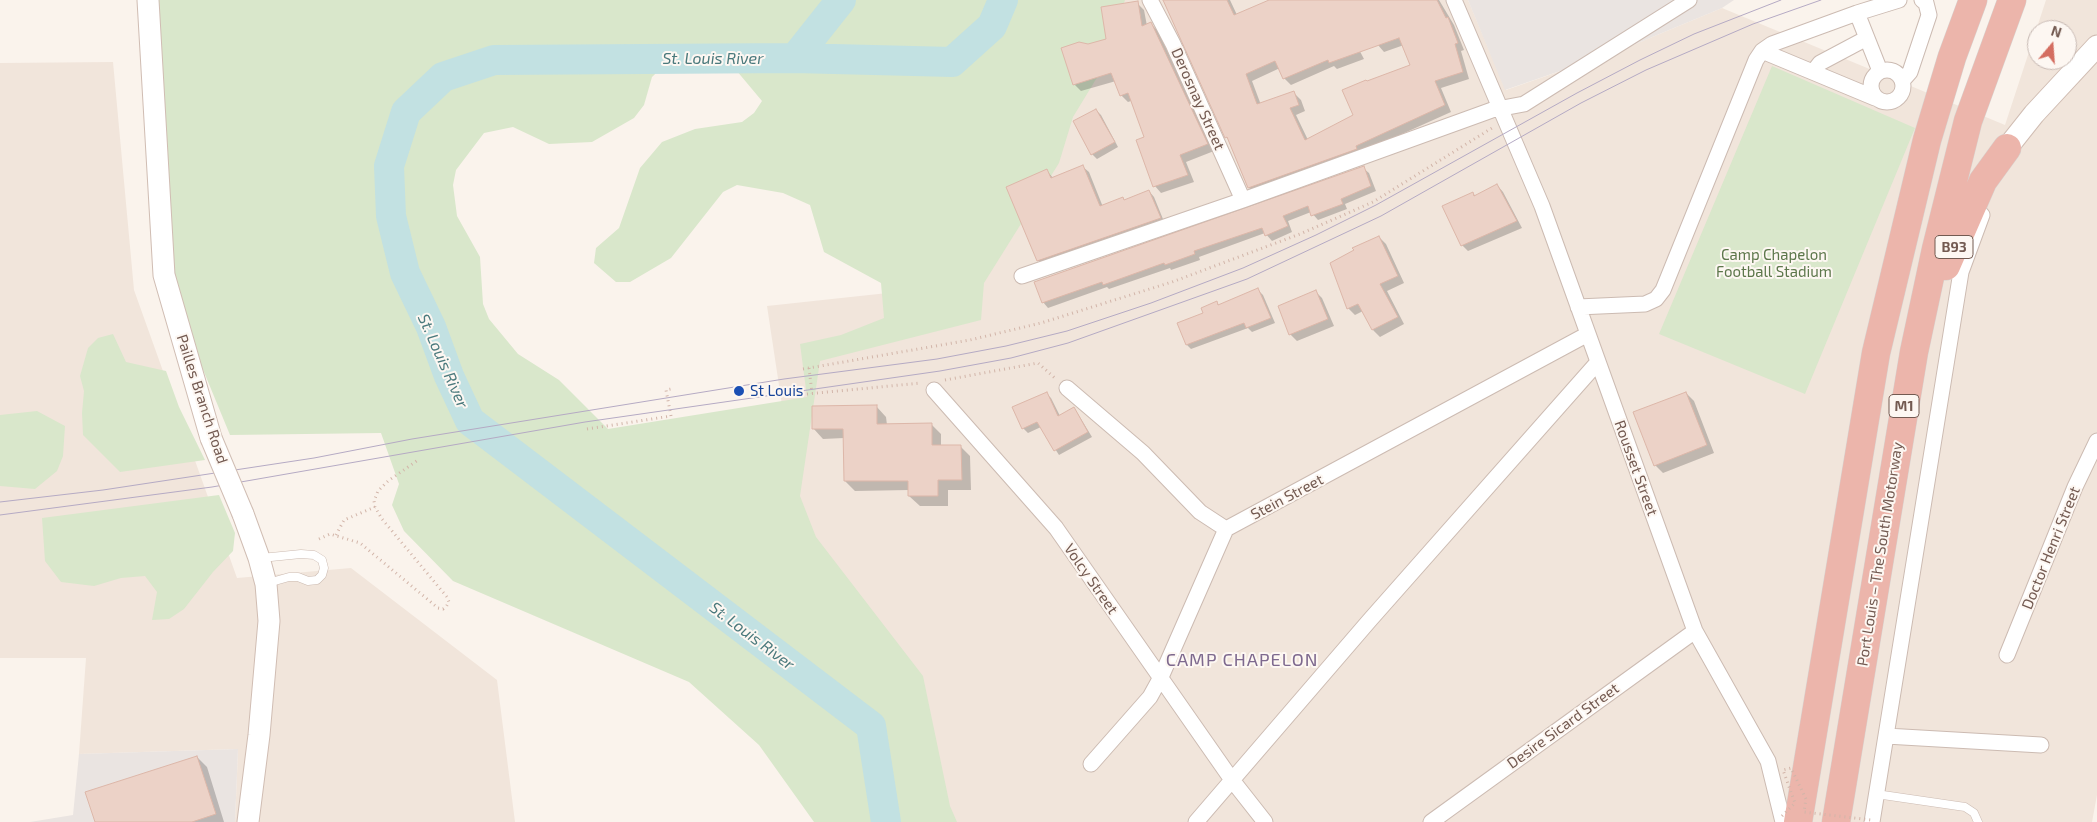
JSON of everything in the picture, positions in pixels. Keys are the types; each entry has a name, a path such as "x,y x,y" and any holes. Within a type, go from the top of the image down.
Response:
{"highway":[{"name":"M1","path":"1788,820 1876,353 1927,140 1952,57 1972,0"},
{"name":"Port Louis – The South Motorway","path":"1836,822 1914,352 1936,249 1968,121 2012,0"},
{"name":"B93","path":"1914,352 1971,207 1983,181 2007,148"}],"main road":[{"name":"Pailles Branch Road","path":"148,0 164,275 211,438 243,514 266,584 268,641 248,822"},
{"name":"B93","path":"2007,148 2034,114 2097,46"}],"street":[{"name":"Derosnay Street","path":"1150,0 1173,44 1243,200"},
{"name":"Rousset Street","path":"1454,0 1499,116 1542,206 1695,631 1768,761 1788,820"},
{"path":"1022,276 1243,200 1499,116 1524,104 1689,0"},
{"path":"1578,307 1645,304 1656,299 1664,290 1756,60 1762,51 1772,44 1899,0"},
{"path":"1902,82 1910,72 1930,15 1929,9 1922,0"},
{"path":"1857,13 1880,72"},
{"path":"1813,72 1820,63 1867,38"},
{"path":"1762,51 1885,103 1895,100 1902,92 1900,77 1891,71 1876,74 1871,83 1872,94 1876,98"},
{"path":"1871,822 1961,272 2007,148"},
{"name":"Stein Street","path":"1226,529 1588,334"},
{"path":"1196,822 1369,621 1598,362"},
{"name":"Volcy Street","path":"930,386 1056,528 1232,780 1265,822"},
{"path":"1067,388 1143,453 1200,512 1226,529 1161,677 1150,697 1091,764"},
{"name":"Doctor Henri Street","path":"2007,655 2075,487 2097,441"},
{"name":"Desire Sicard Street","path":"1431,822 1695,631"},
{"path":"1886,736 2041,745"}],"lane":[{"path":"259,558 301,554 314,555 322,560 324,568 322,575 317,580 308,581 298,577 288,577 266,584"},
{"path":"1876,794 1965,806 1974,814 1978,822"}],"path":[{"path":"803,369 970,340 1041,323 1172,282 1300,234 1373,202 1499,116"},
{"path":"807,394 930,386 1038,363 1067,388"},
{"path":"809,368 812,393"},
{"path":"671,389 666,390 671,416"},
{"path":"586,429 676,415"},
{"path":"319,539 325,535 336,535 360,543 438,608 443,609 446,607 449,602 447,597 375,508 374,501 378,491 388,481 418,460"},
{"path":"336,535 344,520 375,508"},
{"path":"1788,820 1795,803 1784,770 1791,768 1806,799 1804,812 1871,820 1871,822"}],"shaded area":[{"path":"1056,0 1468,0 1506,90 1621,50 1722,8 2005,125 2027,58 2027,70 2077,70 2077,20 2039,20 2046,0 2097,0 2097,795 2092,822 916,822 810,590 767,306 934,288"},
{"path":"1468,0 1734,0 1722,8 1621,50 1505,90"},
{"path":"113,62 134,290 237,578 351,568 497,680 515,822 235,822 238,749 79,754 86,658 0,658 0,63"},
{"path":"238,749 235,822 30,822 73,815 79,754"}],"green space":[{"path":"159,0 1125,0 1101,71 1073,117 1059,163 984,283 981,320 820,361 800,496 816,537 923,676 950,806 957,822 814,822 759,745 689,682 453,581 404,531 392,505 399,484 381,433 230,435 164,275","holes":["675,55 731,64 762,101 754,113 742,122 695,129 662,142 640,168 619,228 596,248 594,263 616,282 630,282 671,258 723,192 737,185 783,193 810,205 824,252 881,283 884,318 841,335 800,344 807,397 608,429 559,380 518,354 489,319 483,304 480,257 457,216 453,185 456,170 484,133 513,127 549,144 592,142 634,118 644,105 652,77"]},
{"name":"Camp Chapelon Football Stadium","path":"1772,66 1915,128 1805,394 1659,334"},
{"path":"113,334 126,362 166,371 179,407 205,460 120,472 83,435 84,391 80,376 88,348 98,338"},
{"path":"37,411 65,426 63,456 57,471 35,489 0,486 0,415"},
{"path":"219,495 235,533 233,551 213,572 184,609 169,619 152,620 157,592 145,576 121,578 94,586 61,582 45,561 42,518"}],"building":[{"path":"1163,0 1227,0 1234,15 1269,0 1437,0 1446,18 1448,17 1458,43 1455,44 1463,72 1435,81 1445,105 1356,146 1357,149 1248,188 1227,137 1225,138","holes":["1399,38 1410,65 1342,90 1353,115 1305,140 1290,108 1299,105 1294,91 1257,104 1246,74 1275,61 1283,79 1328,60 1329,63"]},
{"path":"1138,1 1142,26 1151,22 1208,144 1180,155 1188,175 1153,187 1136,140 1144,137 1128,93 1120,96 1111,73 1073,85 1061,48 1079,42 1088,44 1106,39 1101,7"},
{"path":"1096,109 1115,142 1091,155 1073,121"},
{"path":"1083,165 1100,206 1123,197 1124,200 1149,190 1161,218 1037,261 1006,187 1047,169 1051,178"},
{"path":"1364,166 1371,186 1341,199 1343,204 1311,216 1308,206 1283,216 1288,226 1265,236 1262,228 1194,251 1195,254 1165,265 1164,263 1103,285 1102,282 1042,303 1034,282"},
{"path":"1497,184 1517,221 1461,246 1442,206 1473,192 1474,196"},
{"path":"1379,236 1398,276 1380,284 1398,317 1372,330 1358,304 1347,309 1330,263 1354,250 1352,248"},
{"path":"1258,288 1271,318 1246,328 1244,323 1186,345 1177,323 1203,313 1201,308 1217,301 1218,305"},
{"path":"1316,290 1328,319 1289,335 1278,306"},
{"path":"1047,392 1058,416 1074,407 1088,432 1054,451 1037,422 1022,429 1012,407"},
{"path":"1686,392 1707,445 1654,466 1633,412"},
{"path":"877,405 877,424 932,423 932,445 961,445 962,480 938,480 938,496 908,496 908,481 844,481 843,429 812,429 812,406"},
{"path":"197,756 216,814 192,822 95,822 85,792"}],"waterway":[{"name":"St. Louis River","path":"841,0 795,58 494,60 443,77 406,112 389,166 391,216 405,273 431,327 449,376 470,421 871,726 886,822"},
{"name":"St. Louis River","path":"795,58 952,62 992,26 1003,0"}],"tram line":[{"path":"0,502 103,490 314,458 412,439 784,379 937,359 1006,346 1067,331 1151,303 1243,268 1316,235 1376,205 1640,60 1694,34 1781,0"},
{"path":"0,515 212,487 585,422 940,371 1011,358 1068,343 1247,279 1381,216 1581,103 1646,70 1753,24 1821,0"}],"place":[{"name":"St Louis","path":"739,391"}],"district":[{"name":"CAMP CHAPELON","path":"1242,660"}]}
